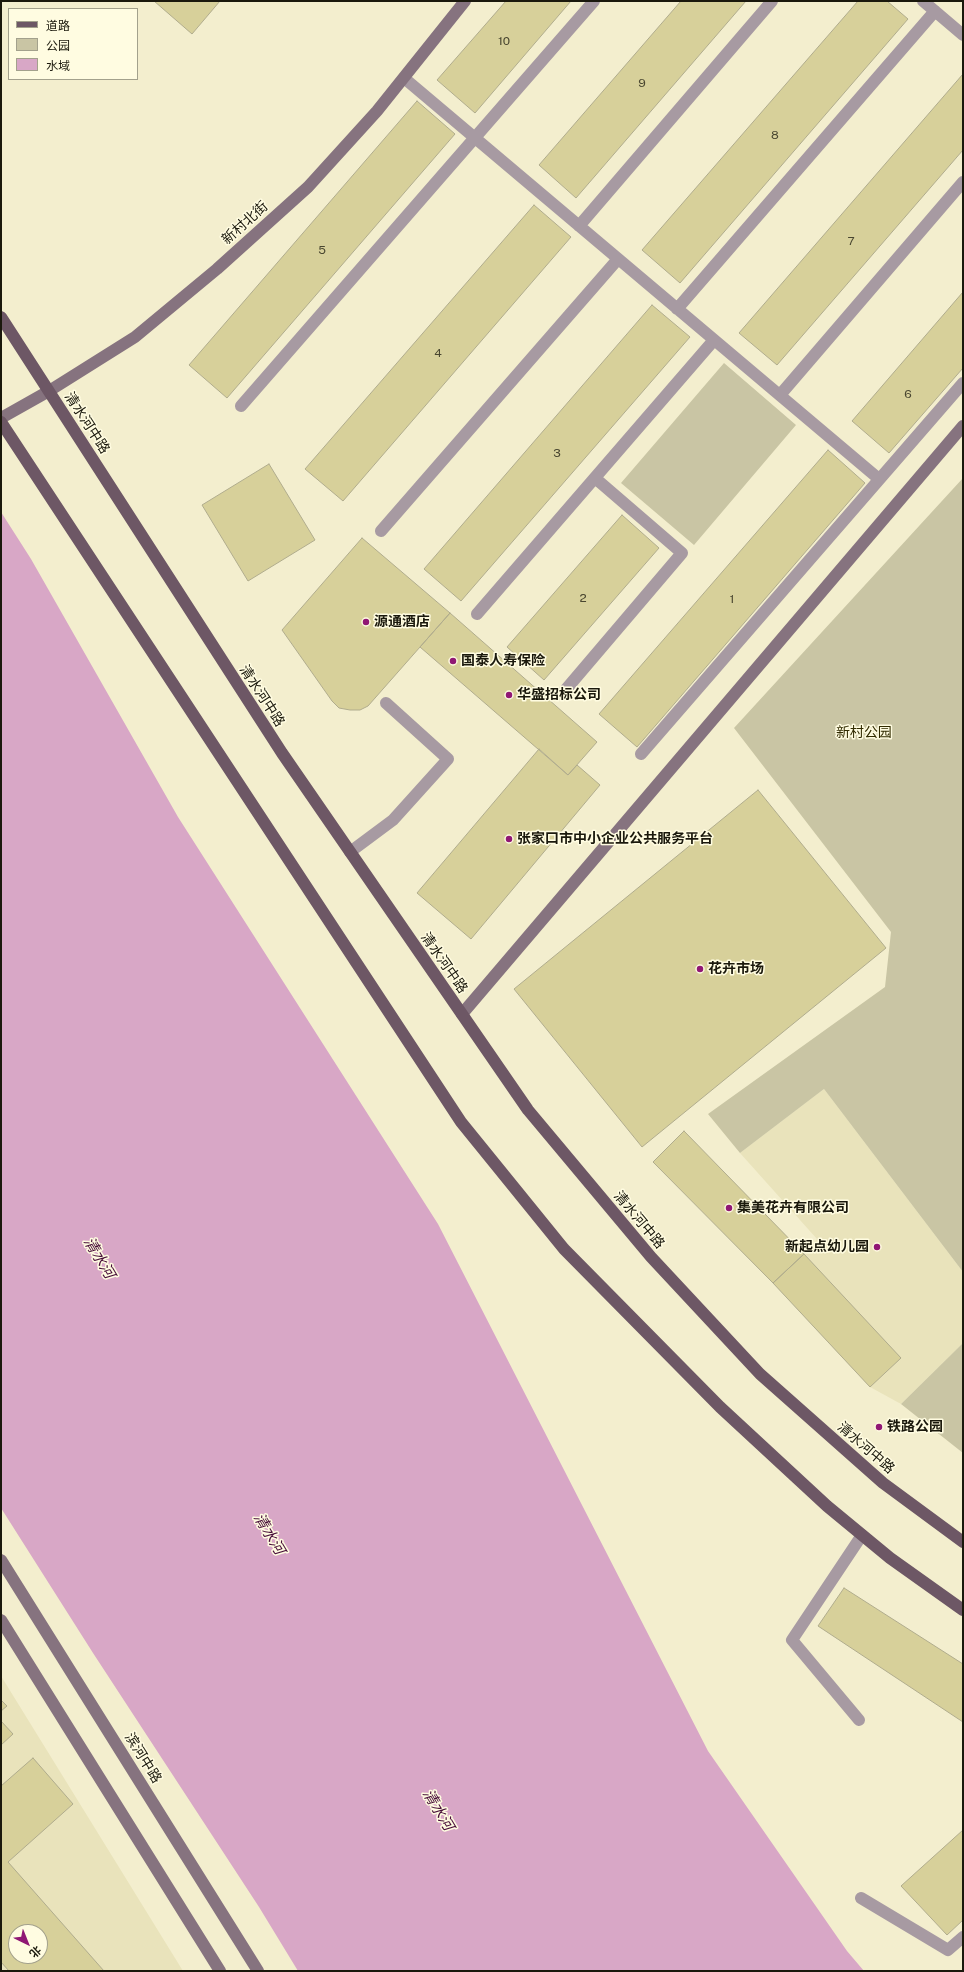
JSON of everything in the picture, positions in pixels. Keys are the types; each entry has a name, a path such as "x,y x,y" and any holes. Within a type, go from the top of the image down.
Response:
{"main road":[{"name":"清水河中路","path":"1,317 282,753 533,1116 651,1257 760,1374 882,1483 963,1542"},
{"path":"1,422 461,1122 569,1254 720,1407 827,1506 890,1558 963,1610"}],"street":[{"name":"新村北街","path":"1,418 49,391 135,337 217,269 308,187 377,110 465,1"},
{"path":"241,406 594,1"},
{"path":"580,226 772,1"},
{"path":"924,1 963,35"},
{"path":"677,309 935,11"},
{"path":"404,78 880,480"},
{"path":"780,395 963,182"},
{"path":"381,530 618,259"},
{"path":"477,614 714,340"},
{"path":"641,754 963,383"},
{"path":"462,1014 963,426"},
{"path":"562,694 682,553 595,478"},
{"path":"350,852 393,820 448,759 386,703"},
{"path":"859,1720 792,1640 862,1535"},
{"name":"滨河中路","path":"1,1560 258,1971"},
{"path":"1,1620 220,1971"},
{"path":"861,1898 948,1950 963,1937"}],"shaded area":[{"name":"新起点幼儿园","path":"824,1089 963,1272 963,1343 901,1404 870,1387 773,1283 804,1254 817,1239 740,1153"},
{"path":"1,1676 183,1971 1,1971"}],"green space":[{"path":"724,363 796,425 694,545 621,483"},
{"name":"新村公园","path":"963,478 963,1272 824,1089 740,1153 708,1114 885,987 891,932 734,728"},
{"path":"963,1343 963,1453 901,1404"}],"water":[{"name":"清水河","path":"1,512 31,559 178,817 438,1224 708,1751 847,1951 864,1971 298,1971 259,1907 93,1653 1,1508"}],"building":[{"path":"154,1 220,1 192,34"},
{"path":"506,1 571,1 475,113 437,80"},
{"path":"681,1 746,1 576,198 539,165"},
{"path":"858,1 887,1 908,19 680,283 642,250"},
{"path":"963,74 963,150 777,365 739,333"},
{"path":"417,101 455,134 227,398 189,365"},
{"path":"534,205 571,237 343,501 305,469"},
{"path":"963,292 963,368 889,453 852,421"},
{"path":"652,305 690,337 461,601 424,569"},
{"path":"828,450 865,483 637,747 599,714"},
{"path":"269,464 315,540 248,581 202,505"},
{"path":"622,515 659,548 544,680 507,647"},
{"name":"源通酒店","path":"362,538 450,613 368,706 360,710 350,710 339,708 332,701 282,630"},
{"name":"华盛招标公司","path":"450,613 597,742 568,775 420,647"},
{"name":"张家口市中小企业公共服务平台","path":"539,749 568,775 577,765 600,785 471,939 417,893"},
{"name":"花卉市场","path":"758,790 886,948 642,1147 514,989"},
{"name":"集美花卉有限公司","path":"684,1131 804,1254 773,1283 653,1162"},
{"path":"804,1254 901,1358 870,1387 773,1283"},
{"path":"844,1588 963,1664 963,1722 818,1626"},
{"path":"1,1700 7,1706 1,1711"},
{"path":"1,1721 13,1734 1,1745"},
{"path":"33,1758 73,1804 8,1862 104,1971 9,1971 1,1962 1,1786"},
{"path":"963,1830 963,1920 947,1935 901,1886"}],"place":[{"name":"源通酒店","path":"366,622"},
{"name":"国泰人寿保险","path":"453,661"},
{"name":"华盛招标公司","path":"509,695"},
{"name":"张家口市中小企业公共服务平台","path":"509,839"},
{"name":"花卉市场","path":"700,969"},
{"name":"集美花卉有限公司","path":"729,1208"},
{"name":"新起点幼儿园","path":"877,1247"},
{"name":"铁路公园","path":"879,1427"}]}
